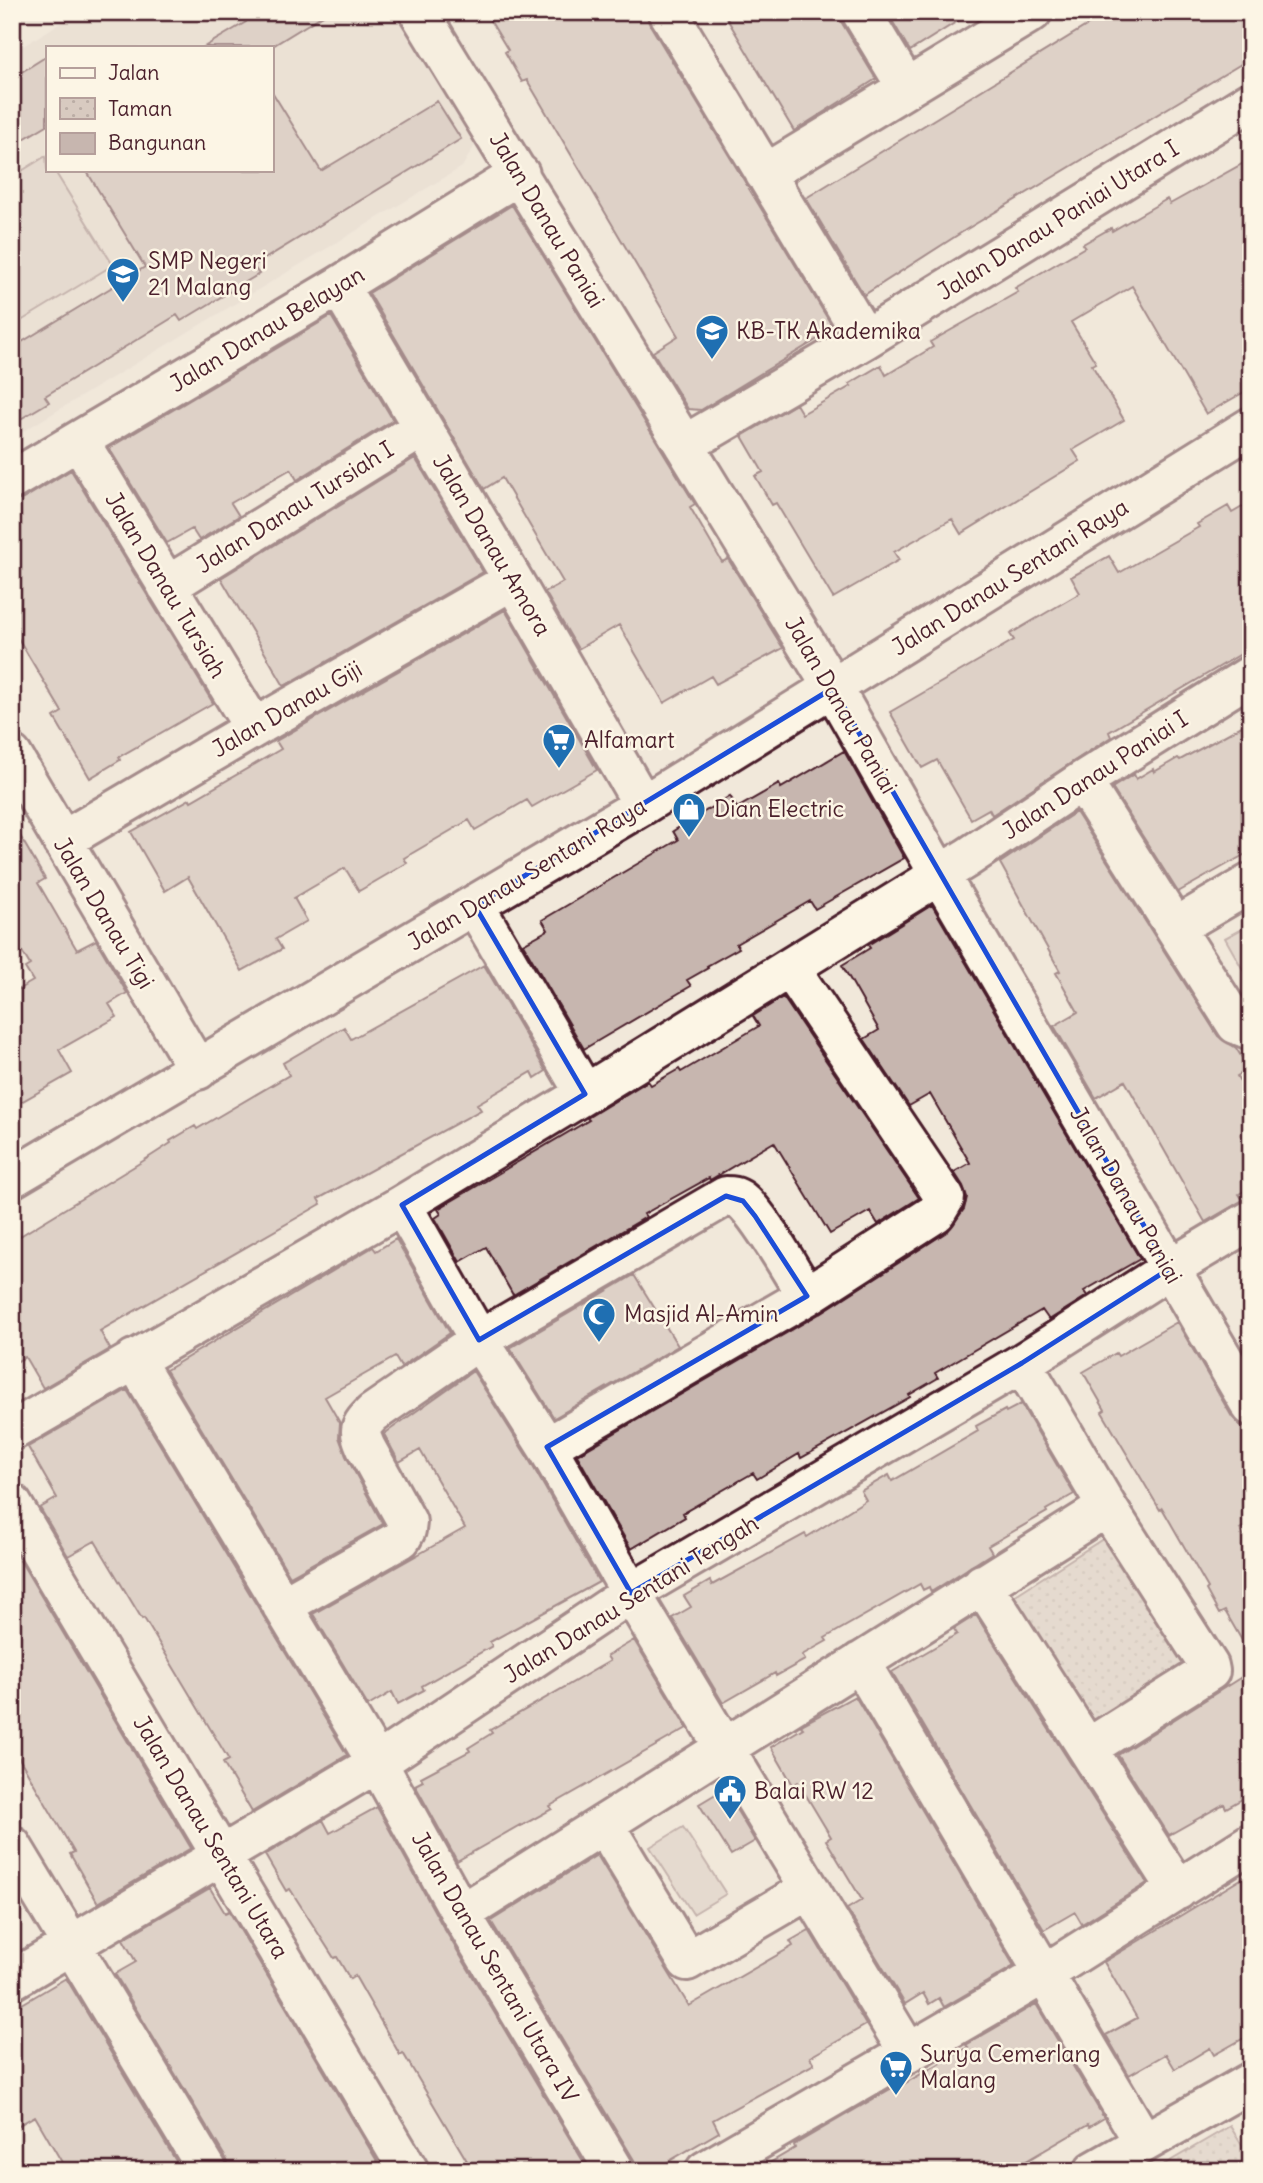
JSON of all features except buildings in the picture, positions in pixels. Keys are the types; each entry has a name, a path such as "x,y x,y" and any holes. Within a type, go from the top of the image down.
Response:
{"street":[{"name":"Jalan Danau Paniai","path":"419,12 833,688 1251,1406"},
{"path":"668,12 865,339"},
{"path":"861,12 907,88"},
{"path":"765,174 1032,12"},
{"name":"Jalan Danau Paniai Utara I","path":"684,445 865,339 1251,101"},
{"name":"Jalan Danau Belayan","path":"12,480 339,286 520,174"},
{"name":"Jalan Danau Amora","path":"339,286 643,805"},
{"name":"Jalan Danau Sentani Raya","path":"12,1178 643,805 1251,427"},
{"name":"Jalan Danau Tursiah I","path":"167,586 422,428"},
{"name":"Jalan Danau Tursiah","path":"79,442 254,727"},
{"name":"Jalan Danau Giji","path":"62,841 254,727 513,580"},
{"name":"Jalan Danau Paniai I","path":"12,1431 402,1205 584,1094 967,858 1082,781 1251,675"},
{"name":"Jalan Danau Tigi","path":"12,755 198,1070"},
{"path":"1082,781 1236,1024 1251,1030"},
{"path":"1176,927 1251,883"},
{"path":"475,906 584,1094"},
{"path":"547,1447 807,1296 936,1213 945,1199 790,968"},
{"path":"282,1606 401,1539 407,1522 360,1436 361,1428 373,1413 479,1339 726,1196 734,1195 743,1201 807,1296"},
{"path":"402,1205 479,1339 547,1447 631,1593 908,2052"},
{"name":"Jalan Danau Sentani Tengah","path":"12,1980 377,1763 631,1593 1023,1363 1251,1220"},
{"name":"Jalan Danau Sentani Utara IV","path":"134,1359 377,1763 461,1914 615,2171"},
{"path":"1023,1363 1107,1507 1210,1671 1088,1748"},
{"name":"Jalan Danau Sentani Utara","path":"12,1504 409,2171"},
{"path":"461,1914 1107,1507"},
{"path":"982,1584 1178,1890"},
{"path":"860,1662 1143,2141"},
{"path":"604,1824 687,1961 810,1889"},
{"path":"705,2171 1044,1974 1251,1843"},
{"path":"12,1846 208,2171"},
{"path":"1094,2171 1251,2082"}],"highlighted area":[{"path":"833,688 1169,1269 1022,1363 631,1593 547,1447 807,1296 743,1201 726,1196 479,1340 402,1205 585,1094 475,906"}],"shaded area":[{"name":"SMP Negeri 21 Malang","path":"78,12 393,12 475,145 462,167 12,438 12,53"}],"green space":[{"path":"46,156 46,172 55,172 113,265 16,324 12,318 12,177"},
{"path":"1251,924 1251,984 1225,938"},
{"path":"1106,1537 1187,1664 1093,1721 1014,1596"},
{"path":"683,1827 726,1894 693,1914 650,1847"},
{"path":"1230,2126 1251,2160 1251,2171 1153,2171"}],"place":[{"name":"SMP Negeri 21 Malang","path":"123,304"},
{"name":"KB-TK Akademika","path":"712,361"},
{"name":"Alfamart","path":"559,770"},
{"name":"Dian Electric","path":"689,839"},
{"name":"Masjid Al-Amin","path":"599,1344"},
{"name":"Balai RW 12","path":"730,1821"},
{"name":"Surya Cemerlang Malang","path":"896,2097"}]}
